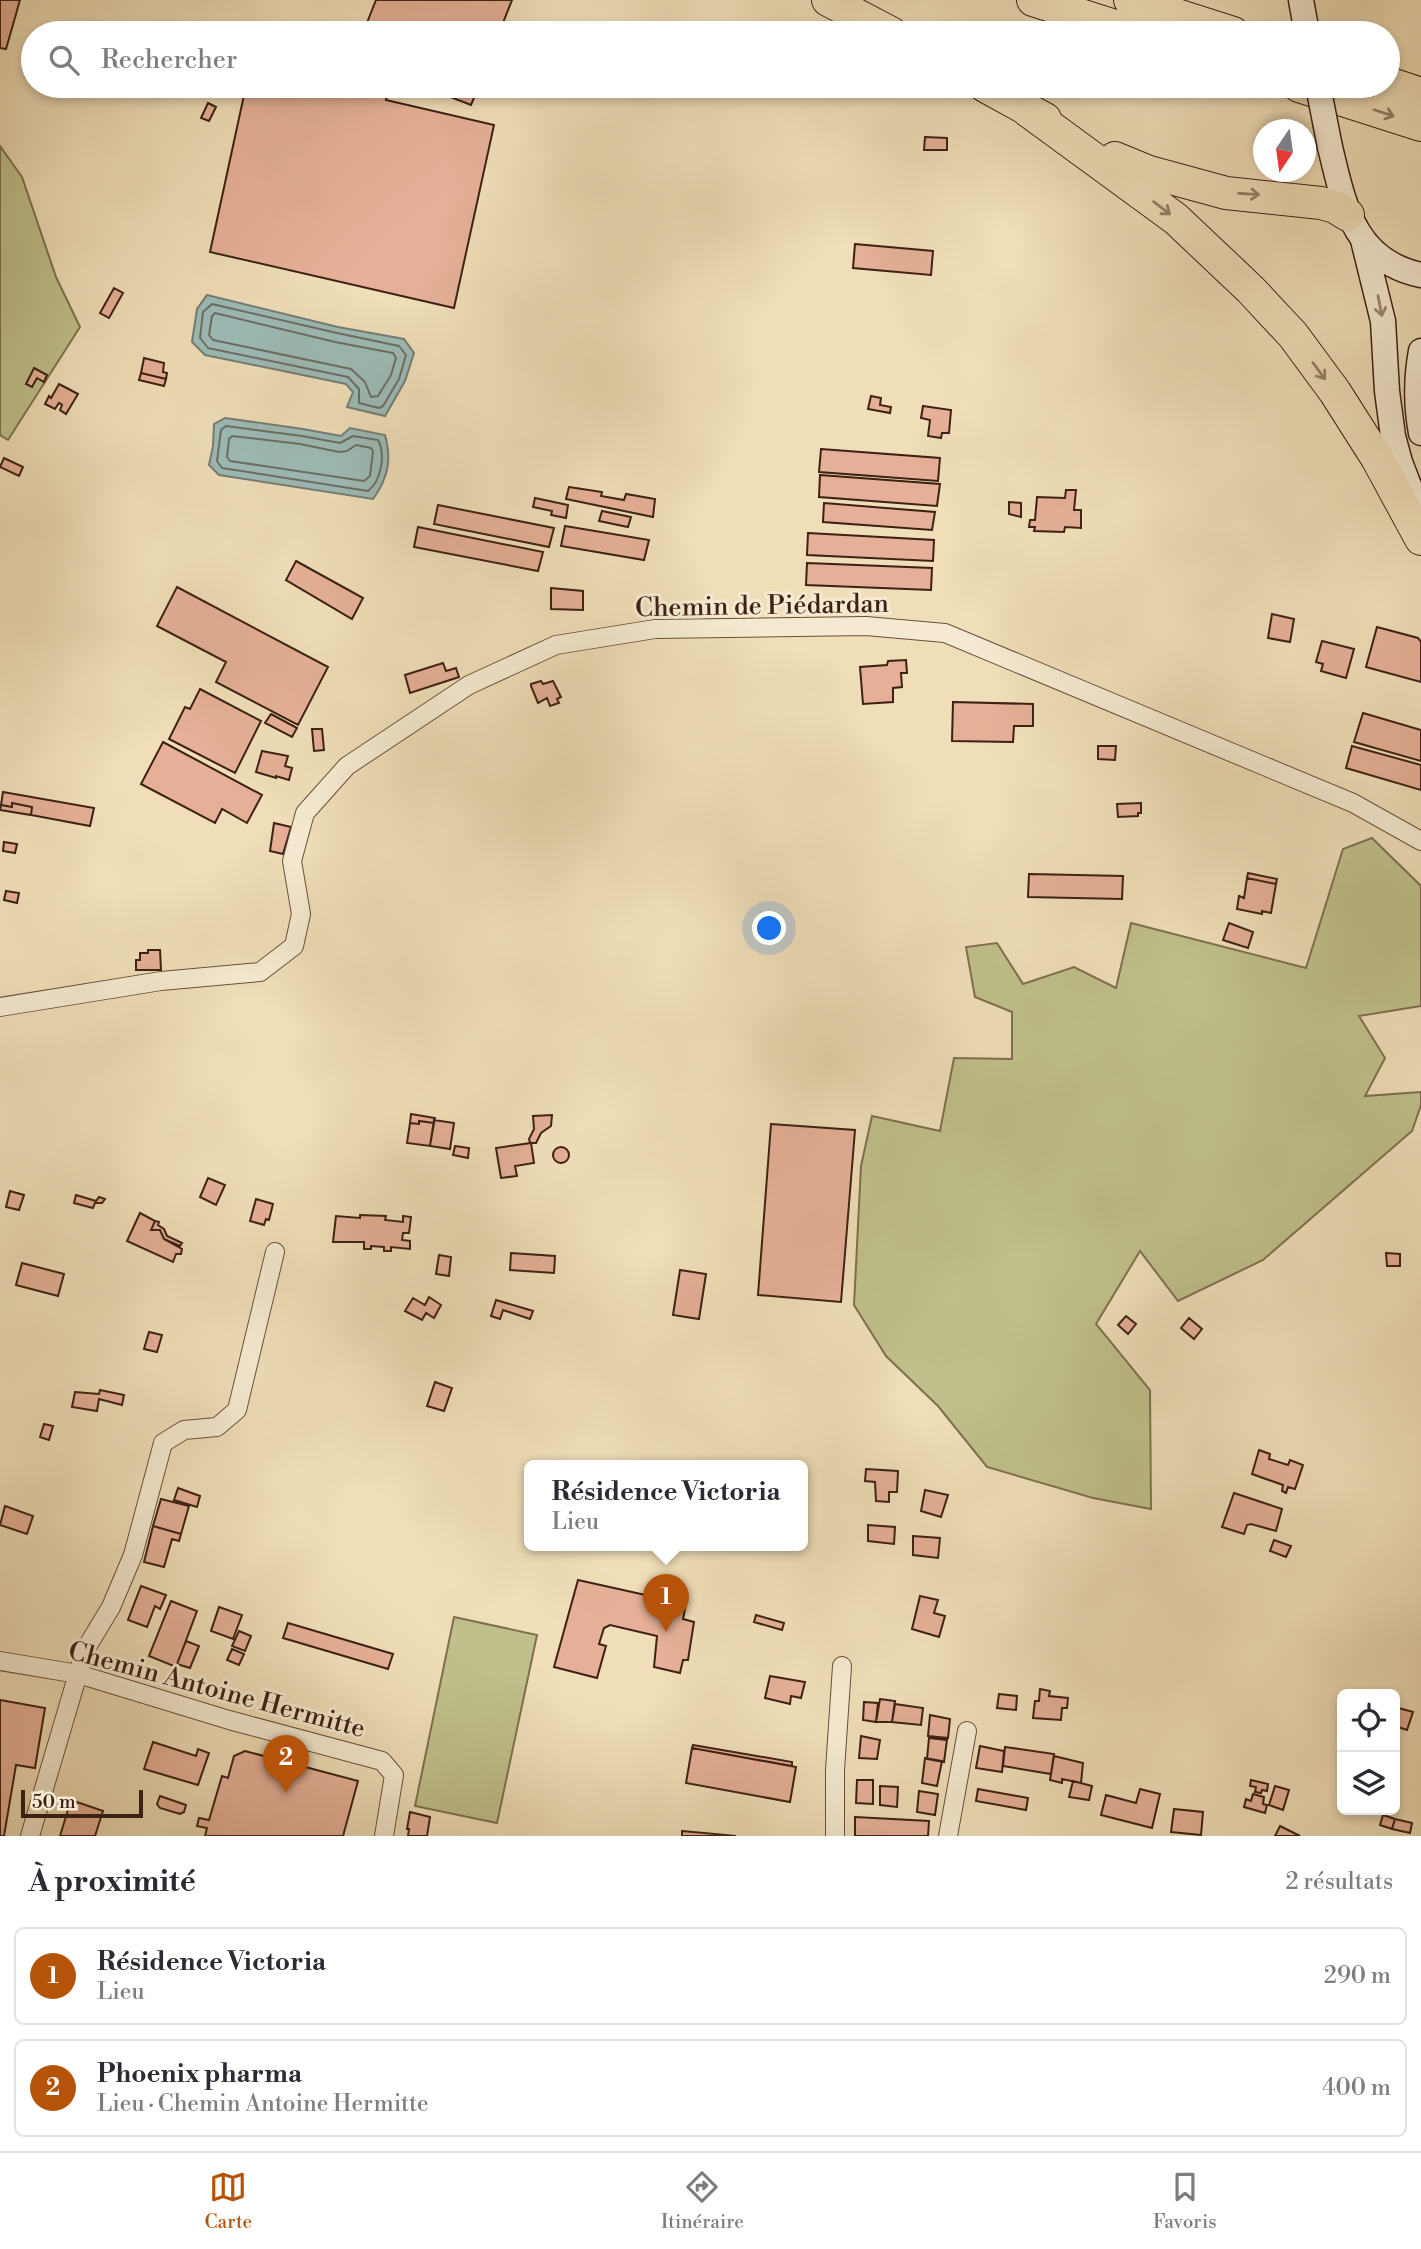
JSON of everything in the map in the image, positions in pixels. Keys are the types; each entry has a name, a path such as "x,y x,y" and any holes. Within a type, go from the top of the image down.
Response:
{"highway":[{"path":"828,0 868,21"},
{"path":"1033,0 1099,21"},
{"path":"1130,0 1196,21"},
{"path":"1400,87 1421,94"},
{"path":"1006,98 1117,159 1149,172 1226,193 1321,203 1335,207 1356,227"},
{"path":"1337,98 1421,125"},
{"path":"1027,110 1175,219 1251,290 1293,335 1335,392 1377,458 1421,540"}],"main road":[{"path":"1301,2 1305,21"},
{"path":"1320,98 1330,147 1383,321 1393,436 1421,516"},
{"path":"1356,227 1380,257 1396,267 1421,275"},
{"path":"1421,351 1417,399 1421,433"}],"street":[{"name":"Chemin de Piédardan","path":"0,1007 161,981 260,972 294,946 301,914 292,861 305,813 347,766 469,685 555,645 655,629 866,626 945,633 1353,803 1421,841"},
{"path":"30,1836 85,1650 111,1607 133,1555 163,1443 184,1430 217,1427 237,1410 275,1252"},
{"name":"Chemin Antoine Hermitte","path":"0,1661 78,1674 229,1720 382,1761 394,1775 384,1836"},
{"path":"835,1836 835,1770 842,1666"},
{"path":"948,1836 967,1731"}],"green space":[{"path":"0,146 22,177 56,277 80,327 8,440 0,435"},
{"path":"1372,838 1421,886 1421,1006 1359,1016 1385,1058 1365,1096 1421,1092 1421,1105 1412,1131 1263,1260 1178,1301 1140,1251 1096,1324 1150,1390 1151,1509 1093,1498 987,1467 938,1406 886,1356 854,1305 861,1166 872,1116 940,1131 954,1058 1012,1059 1012,1012 975,997 966,947 997,943 1023,984 1074,967 1116,988 1131,923 1306,968 1343,849"},
{"path":"454,1617 537,1635 497,1823 415,1806"}],"water":[{"path":"207,295 338,327 404,339 414,353 405,381 385,416 347,407 353,392 346,384 205,355 192,342 197,309"},
{"path":"225,418 341,436 350,428 385,435 388,461 382,484 373,499 219,475 209,465 214,424"}],"building":[{"path":"0,0 20,0 6,49 0,48"},
{"path":"376,0 512,0 504,21 368,21"},
{"path":"243,98 386,98 494,125 454,308 210,252"},
{"path":"453,98 474,98 471,105"},
{"path":"208,103 216,107 209,121 201,118"},
{"path":"925,137 947,138 947,150 924,150"},
{"path":"855,244 933,251 931,275 853,268"},
{"path":"114,288 123,293 109,318 100,313"},
{"path":"144,358 164,363 163,372 167,373 166,379 141,373"},
{"path":"34,368 47,375 44,382 37,378 32,387 26,384"},
{"path":"141,373 166,379 164,386 139,380"},
{"path":"59,384 78,394 66,414 60,410 62,405 59,403 55,409 45,404"},
{"path":"871,396 881,398 880,405 891,407 890,413 868,409"},
{"path":"923,406 951,410 949,433 942,433 941,438 928,436 930,420 921,418"},
{"path":"821,449 940,458 938,481 819,472"},
{"path":"4,458 23,467 19,476 0,467"},
{"path":"820,475 940,484 937,506 819,497"},
{"path":"569,487 602,492 601,496 624,500 626,494 655,499 653,517 566,499"},
{"path":"1066,490 1076,490 1074,510 1081,510 1081,528 1065,527 1064,532 1034,531 1035,527 1029,527 1030,520 1035,520 1037,497 1065,498"},
{"path":"535,498 568,505 566,518 551,515 552,511 533,507"},
{"path":"1009,502 1021,503 1021,517 1009,514"},
{"path":"824,503 935,512 932,530 823,522"},
{"path":"438,505 554,528 549,547 434,524"},
{"path":"602,511 631,517 628,527 599,521"},
{"path":"565,526 649,540 644,560 561,546"},
{"path":"418,527 543,552 538,571 414,547"},
{"path":"808,533 934,540 933,561 807,555"},
{"path":"296,561 363,598 352,619 286,580"},
{"path":"807,563 932,568 931,590 806,585"},
{"path":"177,587 328,667 298,725 216,682 226,662 157,626"},
{"path":"551,588 583,591 583,610 551,609"},
{"path":"1272,614 1294,619 1290,642 1268,638"},
{"path":"1377,627 1418,638 1421,642 1421,682 1366,667"},
{"path":"1322,641 1354,649 1346,678 1321,671 1323,664 1316,662"},
{"path":"906,660 907,673 901,673 902,687 893,688 893,702 863,704 860,667"},
{"path":"443,663 446,671 456,668 459,677 410,693 405,675"},
{"path":"541,681 543,684 553,681 561,697 557,699 559,703 550,706 547,698 538,703 531,684"},
{"path":"200,689 261,721 235,773 169,739 185,707 190,709"},
{"path":"953,702 1033,704 1033,726 1014,726 1013,742 952,741"},
{"path":"1363,713 1421,730 1421,761 1354,742"},
{"path":"271,714 297,728 292,737 265,723"},
{"path":"312,729 322,729 324,750 314,751"},
{"path":"163,742 262,795 247,823 222,809 215,823 141,784"},
{"path":"1098,746 1116,746 1115,760 1098,759"},
{"path":"1352,746 1421,765 1421,790 1346,768"},
{"path":"262,751 288,756 285,766 292,768 289,780 256,772"},
{"path":"3,792 94,808 90,826 31,815 32,807 12,803 12,807 1,805"},
{"path":"12,803 32,807 31,815 0,810 1,805 12,807"},
{"path":"1141,803 1141,813 1138,813 1138,816 1118,817 1117,804"},
{"path":"274,823 291,827 283,854 270,851"},
{"path":"4,842 17,844 15,853 3,851"},
{"path":"1248,873 1277,879 1276,884 1247,878"},
{"path":"1029,874 1123,876 1122,899 1028,897"},
{"path":"1247,878 1276,884 1271,913 1237,909 1239,896 1244,898"},
{"path":"6,891 19,893 17,903 4,900"},
{"path":"1229,923 1253,932 1248,948 1223,940"},
{"path":"148,950 160,950 161,970 136,970 136,960 140,960 140,953 148,953"},
{"path":"411,1114 435,1118 434,1123 410,1123"},
{"path":"552,1115 551,1126 541,1133 536,1143 530,1143 534,1129 533,1116"},
{"path":"434,1120 454,1123 450,1149 430,1146"},
{"path":"419,1121 434,1123 430,1146 407,1143 410,1123 419,1124"},
{"path":"771,1124 855,1130 841,1302 758,1295"},
{"path":"531,1143 534,1163 515,1166 517,1176 501,1178 496,1148"},
{"path":"455,1146 469,1148 468,1158 453,1155"},
{"path":"558,1147 564,1147 569,1155 567,1161 558,1163 553,1158 553,1152"},
{"path":"208,1178 225,1185 216,1205 200,1197"},
{"path":"10,1191 24,1195 19,1210 6,1207"},
{"path":"76,1195 96,1201 99,1197 105,1199 102,1203 95,1203 93,1208 74,1203"},
{"path":"256,1199 273,1204 269,1220 266,1219 264,1225 250,1221"},
{"path":"140,1213 155,1221 151,1230 160,1230 164,1239 182,1249 173,1262 127,1241"},
{"path":"360,1215 386,1216 385,1220 403,1222 403,1216 411,1217 409,1233 403,1233 402,1240 410,1241 410,1249 391,1247 391,1251 384,1251 384,1247 371,1246 371,1249 364,1249 364,1242 333,1242 336,1216 360,1218"},
{"path":"155,1221 159,1222 158,1225 164,1229 167,1236 182,1243 180,1246 164,1239 160,1230 151,1230"},
{"path":"511,1253 555,1256 554,1273 510,1270"},
{"path":"1386,1253 1400,1254 1400,1266 1387,1266"},
{"path":"439,1255 451,1257 449,1276 436,1274"},
{"path":"22,1263 64,1274 58,1296 16,1285"},
{"path":"680,1270 706,1274 699,1319 673,1315"},
{"path":"429,1297 441,1305 434,1318 426,1313 422,1320 405,1311 413,1298 425,1305"},
{"path":"496,1300 533,1311 530,1319 503,1310 500,1319 491,1316"},
{"path":"1126,1316 1136,1324 1128,1334 1118,1325"},
{"path":"1189,1318 1202,1329 1194,1339 1181,1328"},
{"path":"149,1332 162,1335 157,1352 144,1349"},
{"path":"435,1382 452,1388 444,1411 427,1406"},
{"path":"100,1390 124,1395 122,1405 99,1399 97,1411 72,1407 75,1392 99,1394"},
{"path":"44,1424 53,1426 49,1440 40,1437"},
{"path":"1259,1450 1270,1454 1269,1459 1288,1465 1290,1460 1303,1465 1295,1489 1288,1487 1286,1493 1282,1491 1283,1485 1252,1474"},
{"path":"866,1469 898,1471 897,1492 889,1492 889,1502 876,1501 875,1482 865,1481"},
{"path":"178,1488 200,1496 197,1507 174,1500"},
{"path":"925,1490 948,1495 941,1517 921,1511"},
{"path":"1234,1493 1282,1509 1276,1531 1251,1524 1247,1525 1244,1534 1222,1527"},
{"path":"161,1499 189,1506 181,1534 153,1526"},
{"path":"5,1506 33,1516 27,1534 0,1525"},
{"path":"868,1525 895,1527 894,1544 868,1541"},
{"path":"153,1526 181,1534 179,1541 172,1539 164,1567 144,1562"},
{"path":"913,1536 940,1538 938,1558 913,1555"},
{"path":"1274,1540 1291,1546 1286,1557 1270,1551"},
{"path":"578,1580 686,1604 683,1619 694,1622 688,1660 683,1660 680,1673 654,1667 657,1636 610,1625 604,1628 599,1644 606,1646 597,1678 554,1667"},
{"path":"141,1586 166,1595 160,1609 155,1606 147,1627 128,1620"},
{"path":"920,1596 938,1600 934,1613 945,1616 939,1637 912,1629"},
{"path":"171,1601 197,1611 176,1667 149,1656"},
{"path":"219,1607 242,1615 233,1639 211,1631"},
{"path":"756,1615 784,1623 782,1630 754,1622"},
{"path":"288,1623 393,1654 388,1669 283,1638"},
{"path":"239,1631 251,1636 245,1651 232,1646"},
{"path":"186,1641 199,1646 190,1668 177,1664"},
{"path":"232,1649 244,1654 239,1665 227,1660"},
{"path":"770,1676 805,1682 801,1698 791,1696 790,1704 765,1698"},
{"path":"1040,1689 1050,1691 1049,1696 1068,1698 1067,1708 1062,1708 1061,1720 1033,1718"},
{"path":"999,1694 1017,1696 1016,1710 997,1708"},
{"path":"880,1699 895,1701 892,1722 876,1722"},
{"path":"0,1700 45,1708 35,1768 16,1765 4,1836 0,1836"},
{"path":"864,1702 878,1703 876,1722 863,1720"},
{"path":"895,1704 923,1708 921,1725 892,1722"},
{"path":"1400,1708 1413,1712 1407,1730 1400,1728"},
{"path":"930,1715 950,1719 948,1738 928,1736"},
{"path":"861,1736 880,1740 877,1759 859,1758"},
{"path":"929,1738 947,1740 944,1762 927,1759"},
{"path":"153,1742 196,1756 198,1749 209,1753 198,1785 144,1769"},
{"path":"693,1745 792,1762 792,1766 692,1748"},
{"path":"980,1746 1004,1751 1002,1772 976,1768"},
{"path":"1005,1747 1054,1754 1051,1774 1003,1766"},
{"path":"692,1748 796,1767 790,1802 686,1783"},
{"path":"245,1751 358,1781 343,1836 205,1836 207,1828 197,1826 199,1818 209,1820 222,1776 228,1778 234,1756"},
{"path":"1054,1756 1083,1763 1081,1783 1062,1779 1062,1783 1050,1780"},
{"path":"925,1758 942,1761 937,1786 922,1783"},
{"path":"857,1780 873,1780 873,1804 856,1803"},
{"path":"1251,1780 1268,1784 1267,1791 1255,1792 1256,1787 1250,1786"},
{"path":"1073,1781 1092,1786 1089,1800 1069,1797"},
{"path":"880,1786 898,1787 897,1807 880,1805"},
{"path":"1275,1786 1289,1790 1283,1810 1269,1805"},
{"path":"978,1789 1028,1798 1026,1810 976,1801"},
{"path":"1140,1789 1160,1794 1152,1828 1101,1815 1106,1795 1136,1803"},
{"path":"919,1791 938,1794 935,1815 917,1812"},
{"path":"1253,1794 1264,1797 1263,1804 1267,1805 1265,1813 1244,1807 1246,1799 1251,1801"},
{"path":"160,1796 186,1805 184,1812 180,1814 160,1808 157,1804"},
{"path":"71,1800 103,1811 95,1836 60,1836"},
{"path":"1174,1809 1203,1812 1201,1835 1171,1832"},
{"path":"410,1812 430,1817 427,1836 408,1836"},
{"path":"1383,1815 1395,1819 1392,1829 1380,1825"},
{"path":"855,1817 929,1821 928,1836 855,1836"},
{"path":"1395,1819 1412,1823 1410,1833 1392,1829"},
{"path":"1280,1826 1300,1836 1275,1836"},
{"path":"682,1831 704,1833 736,1836 682,1836"}],"place":[{"name":"Résidence Victoria","path":"666,1632"},
{"name":"Phoenix pharma","path":"286,1793"}]}
